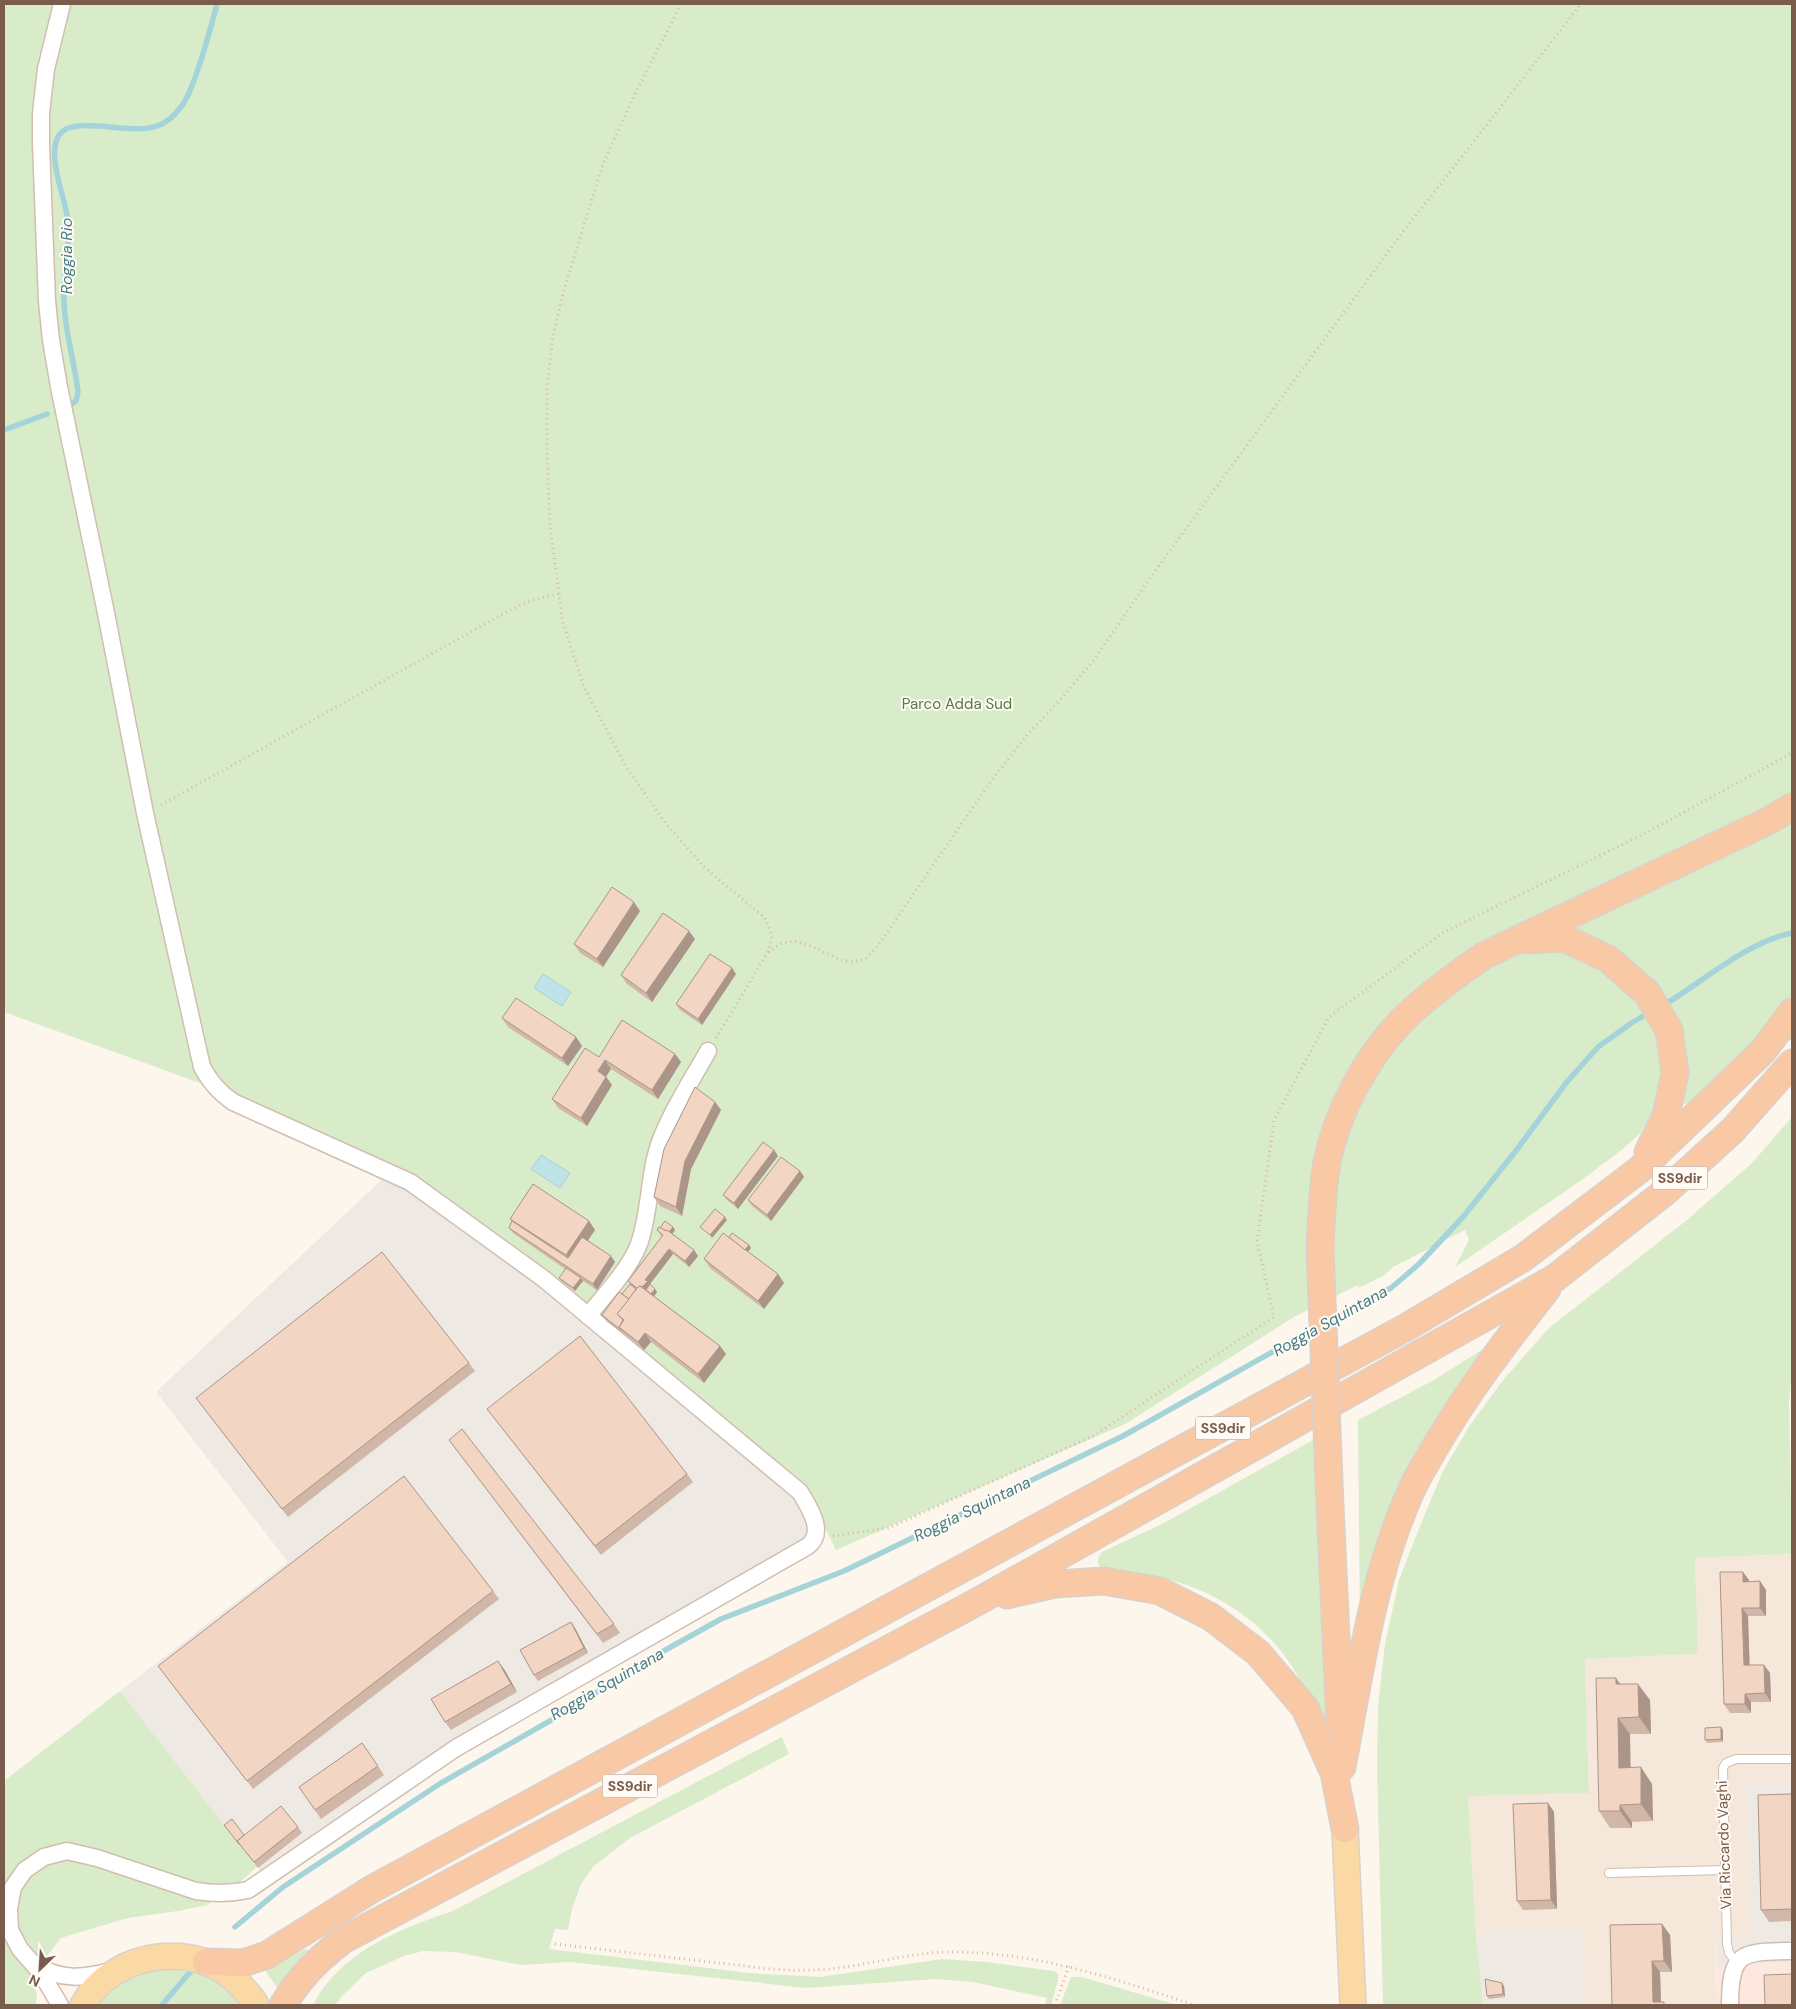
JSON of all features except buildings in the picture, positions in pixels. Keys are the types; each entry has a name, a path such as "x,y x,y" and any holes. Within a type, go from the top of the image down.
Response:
{"highway":[{"path":"1345,1829 1320,1248 1322,1199 1331,1146 1347,1099 1373,1058 1412,1011 1444,983 1483,956 1766,822 1792,807"},
{"path":"1517,940 1564,938 1608,959 1647,993 1669,1030 1674,1073 1666,1116 1639,1170"},
{"name":"SS9dir","path":"206,1962 243,1962 267,1955 372,1889 1405,1328 1523,1258 1639,1170 1763,1050 1792,1012"},
{"name":"SS9dir","path":"283,2005 295,1985 308,1969 344,1940 387,1915 975,1603 1555,1278 1665,1192 1733,1130 1792,1063"},
{"path":"1342,1767 1365,1647 1385,1558 1412,1488 1454,1414 1497,1352 1555,1278"},
{"path":"975,1603 1055,1584 1104,1581 1160,1591 1211,1617 1258,1653 1305,1708 1334,1773 1345,1829"}],"main road":[{"path":"1345,1829 1354,2005"},
{"path":"83,2005 102,1981 120,1969 148,1957 177,1956 206,1962 222,1970 236,1980 256,2005"}],"street":[{"path":"60,2005 53,1991 20,1949 10,1930 13,1887 25,1870 44,1857 67,1851 213,1894 231,1894 248,1890 456,1748 813,1543 816,1525 811,1510 800,1492 544,1279 410,1182 233,1102 220,1093 210,1082 202,1067 145,813 59,387 46,301 41,113 46,69 62,4"},
{"path":"588,1316 625,1267 638,1245 644,1223 655,1157 672,1115 708,1051"},
{"path":"1730,2005 1731,1979 1737,1963 1748,1954 1757,1951 1792,1951"},
{"path":"29,1959 48,1972 67,1977 83,1977 120,1969"}],"lane":[{"name":"Via Riccardo Vaghi","path":"1737,1963 1729,1953 1727,1944 1722,1774 1726,1763 1736,1759 1792,1758"},
{"path":"1609,1873 1725,1870"}],"path":[{"path":"681,4 634,96 603,164 564,290 553,336 547,388 546,452 550,527 563,623 584,687 625,765 663,820 704,867 765,918 772,936 768,952 744,988 708,1051"},
{"path":"768,952 782,943 794,941 811,946 841,960 852,962 865,959 877,948 991,781 1027,735 1094,660 1150,578 1396,241 1581,4"},
{"path":"145,813 512,610 536,599 559,594"},
{"path":"815,1538 889,1528 1093,1436 1274,1317 1258,1241 1274,1120 1329,1017 1442,933 1646,833 1792,753"},
{"path":"555,1944 750,1966 812,1970 946,1952 1029,1958 1069,1966 1116,1979 1194,2005"},
{"path":"1055,2005 1069,1966"}],"shaded area":[{"path":"390,1172 410,1182 800,1492 815,1538 456,1748 268,1878 257,1867 120,1691 288,1562 156,1392"},
{"path":"1792,1554 1792,1784 1746,1784 1751,1938 1715,1939 1716,2005 1586,2005 1583,1929 1476,1933 1468,1795 1589,1793 1585,1659 1697,1654 1695,1558"},
{"path":"1746,1784 1792,1784 1792,1963 1716,1965 1715,1939 1751,1937"},
{"path":"1583,1929 1586,2005 1483,2005 1476,1933"},
{"path":"1792,1963 1792,2005 1716,2005 1716,1965"}],"green space":[{"name":"Parco Adda Sud","path":"4,4 1792,4 1792,1039 1703,1091 1689,1105 1682,1103 1644,1126 1641,1133 1624,1148 1583,1179 1455,1267 1469,1240 1465,1230 1393,1267 1383,1276 1359,1288 1358,1285 1294,1317 1125,1424 836,1550 808,1492 548,1273 411,1172 236,1096 4,1012"},
{"path":"1792,1117 1792,1371 1789,1400 1792,1554 1695,1558 1698,1654 1585,1659 1589,1793 1468,1796 1476,1933 1483,2005 1383,2005 1377,1768 1378,1706 1385,1644 1399,1580 1443,1471 1470,1425 1504,1379 1549,1328 1687,1220 1752,1163"},
{"path":"1499,1339 1452,1400 1415,1454 1394,1501 1360,1629 1358,1420 1434,1380"},
{"path":"1313,1440 1331,1733 1323,1735 1309,1698 1294,1669 1270,1639 1242,1614 1209,1594 1188,1586 1159,1577 1108,1571 1102,1568 1098,1562 1102,1552 1164,1523"},
{"path":"120,1691 257,1867 207,1905 128,1918 61,1938 31,1976 37,1994 36,2005 4,2005 4,1781"},
{"path":"782,1737 789,1754 630,1838 594,1866 581,1884 572,1909 568,1930 555,1929 549,1949 750,1973 820,1977 942,1959 986,1962 1054,1971 1058,1974 1058,1980 1051,2005 1045,2005 1047,1998 973,1982 936,1979 806,1988 570,1962 520,1965 456,1952 423,1951 404,1956 366,1973 335,2005 313,2005 325,1986 339,1970 373,1945 412,1926 453,1911"},
{"path":"306,1949 310,1952 278,1989 264,1969"},
{"path":"153,1961 216,1972 249,2005 89,2005"},
{"path":"1071,1977 1082,1977 1177,2005 1060,2005"}],"water":[{"path":"543,974 571,992 562,1006 534,988"},
{"path":"541,1155 570,1173 560,1188 531,1169"}],"waterway":[{"name":"Roggia Rio","path":"69,406 76,401 78,392 66,327 64,287 69,229 55,165 54,153 56,143 59,135 66,129 76,126 146,128 160,125 176,113 186,99 202,58 217,4"},
{"name":"Roggia Rio","path":"4,430 47,414"},
{"name":"Roggia Squintana","path":"1667,1003 1728,962 1760,944 1792,933"},
{"name":"Roggia Squintana","path":"1330,1320 1391,1288 1419,1264 1463,1217 1515,1152 1566,1083 1598,1047 1645,1015"},
{"name":"Roggia Squintana","path":"235,1927 283,1887 441,1783 562,1714 651,1658 721,1619 844,1571 1123,1436 1315,1328"},
{"name":"Roggia Squintana","path":"162,2005 191,1971"}]}
